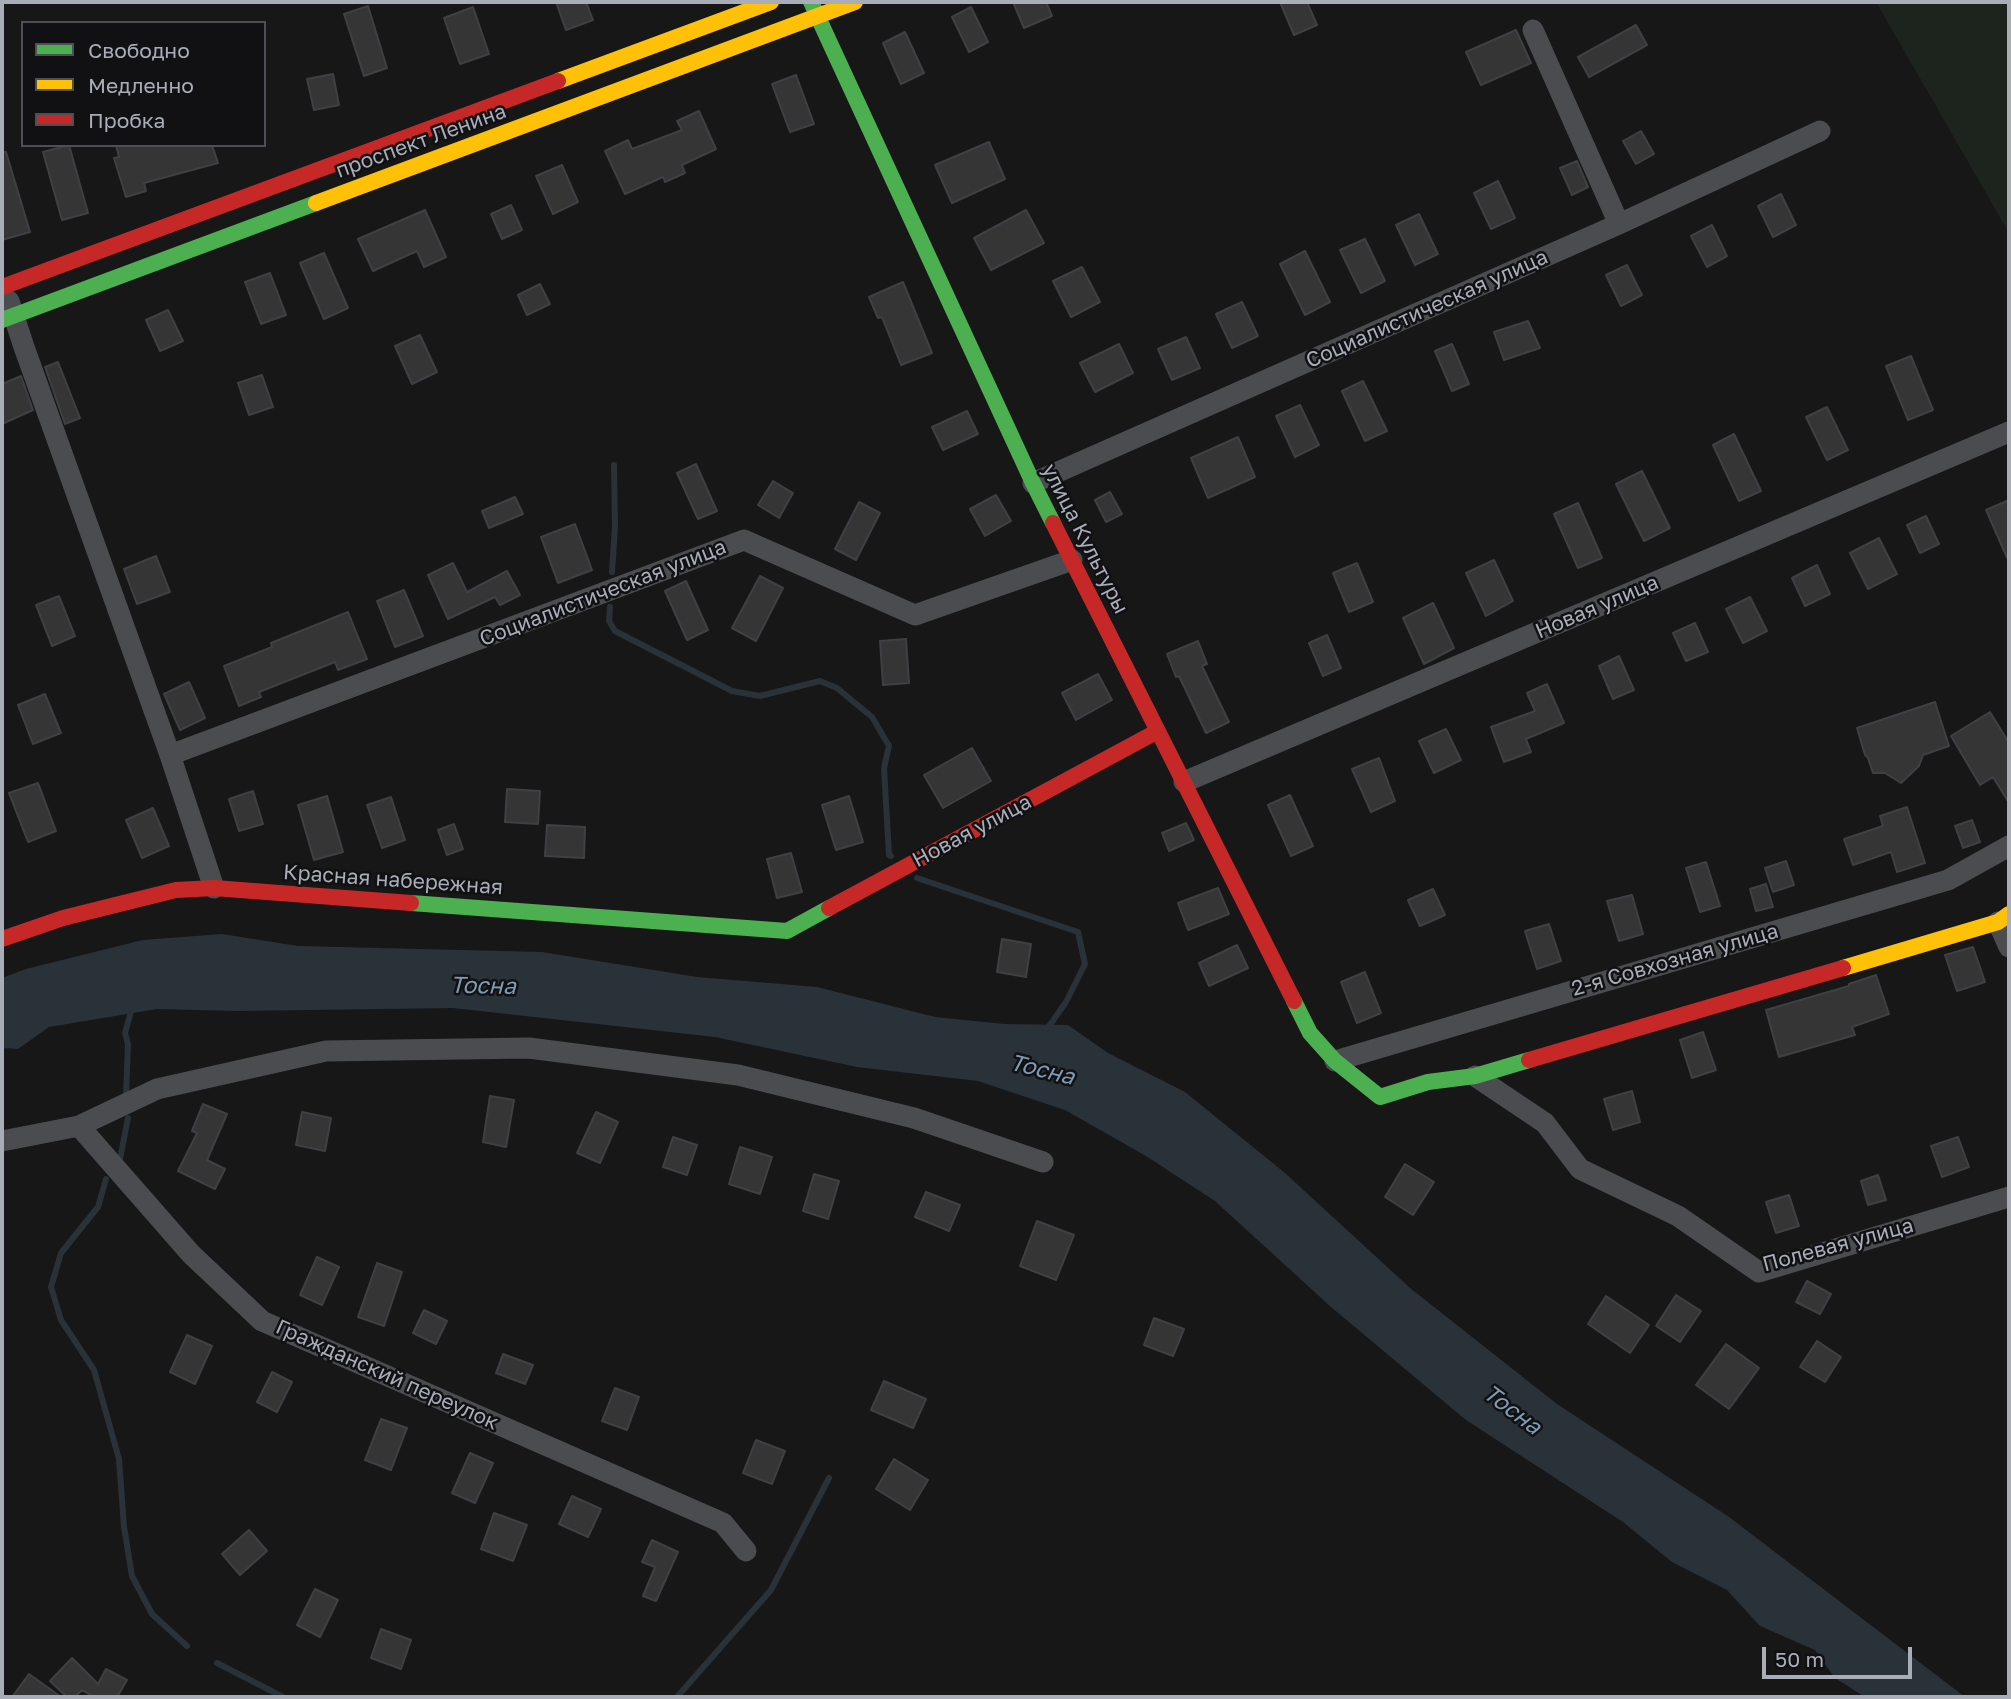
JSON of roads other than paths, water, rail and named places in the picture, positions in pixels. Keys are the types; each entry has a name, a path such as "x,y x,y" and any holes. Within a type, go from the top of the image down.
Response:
{"street":[{"name":"проспект Ленина","path":"3,286 771,2"},
{"name":"проспект Ленина","path":"8,318 814,9 855,2"},
{"name":"улица Культуры","path":"814,9 1033,483 1310,1033 1335,1061 1380,1097 1428,1082 1475,1076"},
{"path":"1533,30 1619,224"},
{"name":"Социалистическая улица","path":"1033,483 1619,224 1820,131"},
{"path":"3,286 8,318 24,347 170,755 214,888"},
{"name":"Новая улица","path":"1184,782 2009,432"},
{"name":"Социалистическая улица","path":"170,755 744,540 915,615 1072,560"},
{"name":"Новая улица","path":"787,931 1158,731"},
{"name":"2-я Совхозная улица","path":"1335,1061 1948,880 2009,846"},
{"name":"Красная набережная","path":"2,939 63,918 176,890 214,888 787,931"},
{"path":"1475,1076 2003,918 2009,947"},
{"path":"2,1141 79,1126 157,1089 326,1051 528,1048 738,1075 914,1118 1043,1162"},
{"name":"Полевая улица","path":"1475,1076 1545,1124 1580,1169 1678,1216 1759,1272 2009,1197"},
{"name":"Гражданский переулок","path":"79,1126 191,1254 262,1321 723,1523 746,1551"}],"water":[{"name":"Тосна","path":"222,934 298,946 542,952 697,977 817,987 935,1017 1004,1024 1068,1025 1108,1053 1185,1092 1285,1173 1410,1288 1557,1404 1729,1517 1965,1697 1865,1697 1835,1678 1815,1650 1760,1626 1727,1590 1672,1562 1623,1522 1466,1420 1331,1307 1215,1201 1146,1156 1065,1110 978,1081 857,1067 715,1037 453,1008 237,1011 157,1009 49,1027 18,1049 2,1048 2,978 26,969 143,940"}],"waterway":[{"path":"612,572 615,527 614,465"},
{"path":"610,607 609,621 615,631 732,691 760,696 820,681 837,688 872,717 889,746 884,768 891,856"},
{"path":"917,878 1078,932 1085,964 1066,1002 1045,1032"},
{"path":"126,1096 128,1044 125,1033 132,1008"},
{"path":"120,1159 128,1118"},
{"path":"106,1179 98,1207 61,1253 51,1287 61,1320 94,1370 119,1459 124,1527 132,1576 152,1614 187,1646"},
{"path":"677,1697 771,1590 829,1478"},
{"path":"217,1663 283,1697"}]}
